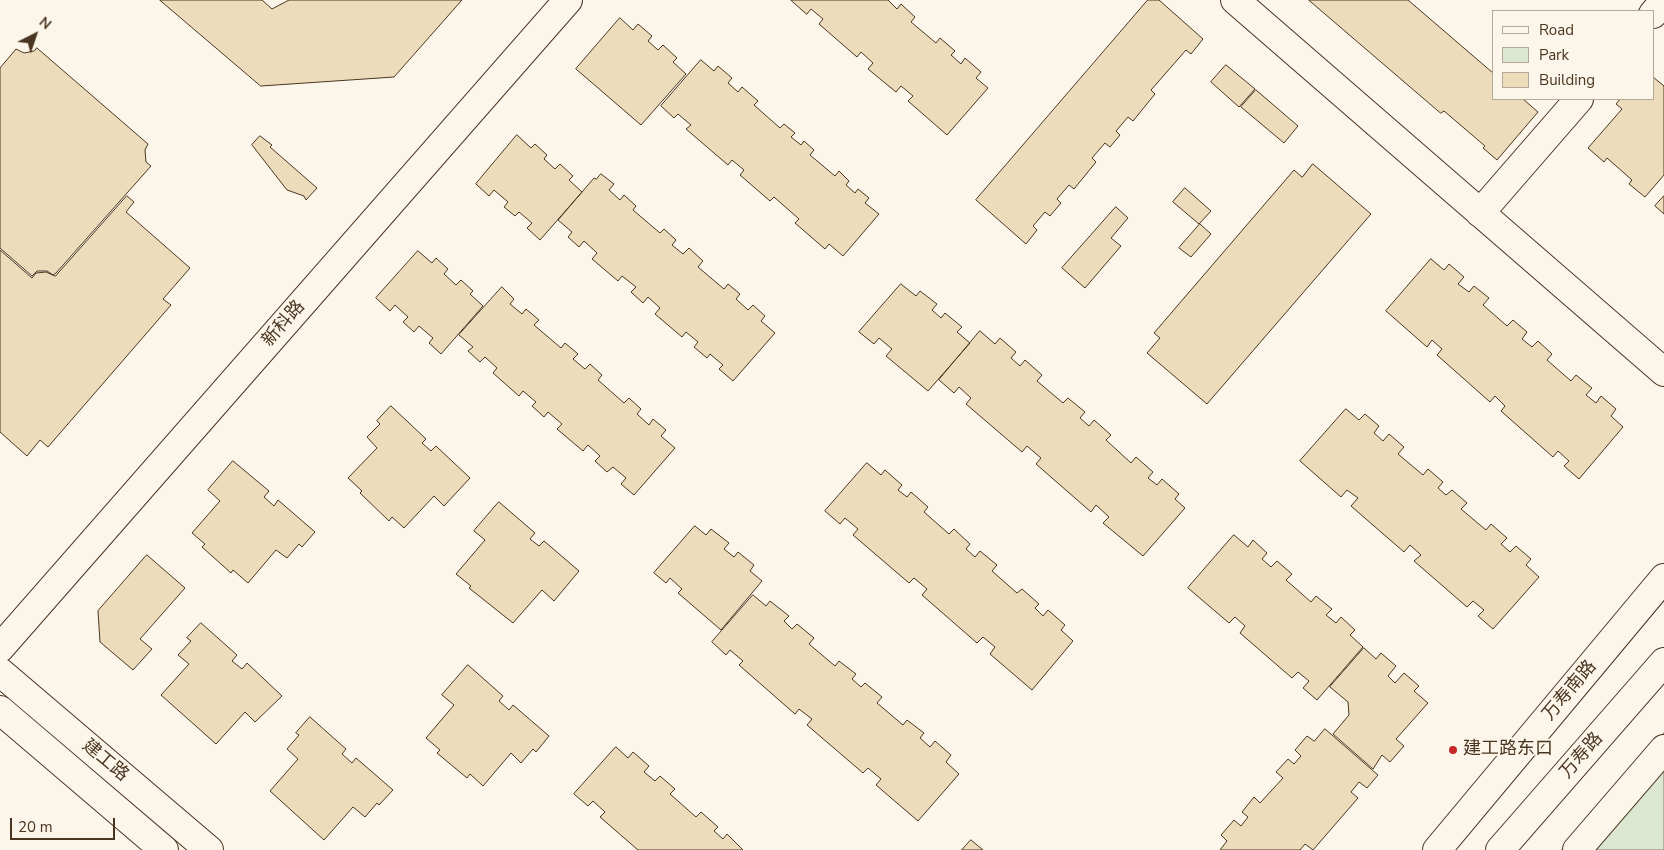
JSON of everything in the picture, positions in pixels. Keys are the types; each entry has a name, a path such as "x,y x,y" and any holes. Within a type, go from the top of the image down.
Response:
{"main road":[{"name":"新科路","path":"0,648 568,0"},
{"path":"1235,0 1664,372"},
{"path":"1654,13 1664,1"},
{"path":"1480,213 1578,100"},
{"name":"万寿南路","path":"1437,850 1664,578"},
{"name":"万寿路","path":"1500,850 1664,662"},
{"name":"建工路","path":"0,672 209,850"},
{"path":"0,710 164,850"},
{"path":"1577,850 1664,749"}],"green space":[{"path":"1664,733 1664,850 1562,850"}],"building":[{"path":"160,0 262,0 272,9 289,0 462,0 394,77 261,86"},
{"path":"791,0 888,0 897,9 901,4 915,17 911,22 936,43 940,38 955,51 951,55 961,64 965,58 981,72 976,78 988,88 947,135 908,101 913,96 901,86 896,92 868,69 873,63 861,52 857,57 819,24 823,19 811,9 807,14"},
{"path":"1148,0 1159,0 1203,39 1191,54 1186,50 1151,90 1155,94 1133,121 1128,117 1116,131 1120,135 1110,147 1105,143 1092,158 1096,162 1074,189 1069,185 1057,199 1061,203 1050,216 1045,212 1033,226 1037,230 1026,244 976,200"},
{"path":"1309,0 1408,0 1492,72 1492,100 1524,100 1538,112 1497,160 1483,148 1485,146 1444,111 1441,113"},
{"path":"620,18 633,30 638,24 652,36 648,41 658,50 663,45 677,58 673,62 686,74 641,125 576,69"},
{"path":"37,48 148,144 145,150 146,162 151,166 56,273 53,275 47,271 37,271 32,276 0,248 0,68 16,49 24,53 34,51"},
{"path":"701,60 714,71 718,66 732,78 728,83 738,92 742,87 758,101 754,105 780,128 784,124 795,133 791,137 801,145 804,141 814,150 810,155 835,176 839,171 849,181 846,185 855,193 858,189 869,198 865,203 879,214 843,256 829,244 825,249 795,223 799,219 774,197 770,201 740,175 744,170 732,160 728,165 686,129 691,125 678,114 674,118 661,106"},
{"path":"1226,65 1255,89 1239,107 1211,82"},
{"path":"1654,78 1664,86 1664,175 1645,197 1629,184 1632,180 1607,158 1604,162 1588,148 1622,109 1616,104 1619,100 1654,100"},
{"path":"1256,90 1298,126 1284,143 1241,107"},
{"path":"517,135 531,148 535,144 547,155 544,159 555,169 560,164 573,176 569,180 582,192 540,240 527,228 532,223 519,212 515,216 504,207 508,202 494,190 489,196 476,184"},
{"path":"260,136 317,188 306,200 304,196 287,190 252,145"},
{"path":"1313,164 1371,214 1207,404 1147,353 1160,338 1154,333 1294,170 1302,177"},
{"path":"601,174 614,184 609,190 620,200 624,195 636,206 633,210 660,233 664,229 676,240 672,245 683,254 689,248 703,261 698,267 724,289 728,284 740,294 736,299 748,310 753,305 765,316 761,321 775,333 733,381 719,369 723,365 710,354 707,358 694,347 698,342 686,332 682,337 655,314 660,308 648,297 643,303 631,292 636,287 622,276 618,281 592,259 597,253 584,241 579,247 568,237 572,232 558,220 594,178 596,179"},
{"path":"1185,188 1211,211 1199,224 1173,202"},
{"path":"127,196 134,202 126,212 190,268 163,299 171,305 48,447 40,440 27,456 0,432 0,250 32,278 36,273 46,272 55,276"},
{"path":"1664,196 1664,214 1655,206"},
{"path":"1116,207 1128,218 1111,238 1121,246 1085,288 1062,268"},
{"path":"1200,224 1211,234 1191,257 1179,248"},
{"path":"418,251 432,263 436,258 448,269 444,274 456,285 461,280 473,291 470,294 483,306 441,354 429,343 433,338 419,326 414,332 403,322 408,317 395,305 390,311 376,298"},
{"path":"1431,259 1444,270 1449,264 1464,277 1458,284 1469,292 1474,286 1489,298 1483,305 1507,326 1513,320 1527,332 1522,339 1532,347 1538,341 1552,354 1547,360 1571,381 1576,375 1592,388 1586,395 1596,403 1601,396 1616,409 1611,416 1623,427 1579,479 1564,466 1569,461 1558,451 1553,457 1501,411 1505,406 1495,396 1490,402 1437,355 1442,349 1432,340 1427,347 1386,311"},
{"path":"901,284 916,296 920,291 937,304 932,310 941,318 945,313 962,327 957,332 970,343 928,391 886,356 892,349 879,338 874,344 859,332"},
{"path":"502,287 514,299 510,304 522,314 526,309 539,320 534,325 561,348 565,343 578,354 573,359 585,369 590,364 602,375 598,380 624,403 629,398 641,409 637,414 649,425 653,419 666,430 661,436 675,448 634,495 621,484 626,478 613,467 607,472 595,461 600,456 588,445 583,451 557,429 562,424 548,412 544,417 532,406 536,402 523,391 519,396 493,373 497,368 485,357 480,362 468,351 473,347 459,335"},
{"path":"980,331 995,344 1000,338 1016,352 1011,358 1020,366 1025,360 1042,375 1037,381 1063,403 1068,398 1085,412 1080,418 1089,426 1094,420 1111,435 1106,440 1131,463 1136,457 1153,472 1148,478 1157,485 1162,479 1179,494 1175,499 1185,508 1143,556 1103,523 1109,517 1096,505 1091,512 1036,464 1041,458 1027,446 1022,452 966,404 971,398 959,387 954,393 939,380"},
{"path":"391,406 426,439 422,443 431,451 436,446 470,478 444,506 434,496 404,528 392,517 389,521 360,493 362,491 348,478 377,448 367,437 380,424 377,421"},
{"path":"1346,409 1359,420 1365,414 1379,426 1374,433 1383,441 1389,434 1404,447 1398,454 1423,475 1428,469 1443,482 1438,488 1446,495 1452,490 1467,503 1461,509 1486,530 1491,524 1507,538 1501,544 1510,552 1516,546 1531,559 1526,565 1539,577 1493,629 1478,616 1484,610 1473,601 1467,607 1414,561 1421,555 1410,545 1404,552 1351,506 1358,498 1347,490 1341,497 1300,461"},
{"path":"233,461 269,491 264,497 274,506 278,500 315,532 302,547 299,544 287,558 276,550 248,583 233,570 231,573 202,547 205,544 192,533 220,501 208,490"},
{"path":"867,463 881,475 885,470 902,485 898,490 907,497 911,492 928,507 924,512 949,534 954,529 970,544 966,549 975,557 980,551 997,565 992,571 1017,593 1022,589 1039,604 1035,608 1043,616 1048,610 1065,625 1061,630 1073,641 1032,690 990,654 995,647 983,637 977,643 922,595 927,589 914,578 909,583 853,535 858,529 845,518 840,524 825,511"},
{"path":"499,502 535,533 530,539 539,546 544,541 579,571 554,601 542,590 513,623 469,588 471,586 456,574 485,540 474,531"},
{"path":"695,526 706,535 711,529 729,543 724,549 734,557 738,552 754,565 750,571 762,581 721,630 678,593 682,589 670,578 666,583 654,573"},
{"path":"1234,535 1248,547 1253,540 1267,553 1262,559 1271,567 1277,561 1292,574 1286,580 1311,602 1316,596 1332,609 1326,615 1336,623 1341,617 1355,630 1350,635 1363,647 1317,700 1303,688 1309,681 1298,672 1292,678 1240,633 1245,626 1235,617 1229,623 1188,588"},
{"path":"147,555 185,588 140,639 152,649 133,670 100,642 98,611"},
{"path":"753,595 766,606 770,601 789,616 784,621 792,629 797,624 814,638 809,644 835,666 839,661 856,674 852,679 861,687 865,683 882,697 877,703 903,725 907,720 924,733 920,738 930,747 935,741 951,755 946,762 959,774 918,821 876,785 881,779 868,768 863,773 807,725 812,719 799,709 795,714 739,665 743,661 730,650 726,655 712,642"},
{"path":"201,623 237,655 232,661 242,669 247,663 282,696 255,722 245,712 216,744 161,695 189,664 178,655 191,641 187,638"},
{"path":"1364,648 1376,659 1381,653 1396,666 1388,676 1395,683 1404,673 1419,686 1414,691 1428,703 1396,739 1404,746 1390,762 1382,755 1373,769 1333,734 1349,715 1348,702 1330,687"},
{"path":"468,665 503,696 499,701 509,710 513,705 549,736 536,752 533,749 521,763 511,753 483,786 470,774 467,778 437,753 440,750 426,738 454,705 442,695"},
{"path":"310,717 346,749 342,754 352,763 356,758 393,790 379,805 377,803 365,817 353,807 324,840 270,791 298,759 287,749 299,735 296,733"},
{"path":"1325,729 1378,775 1367,788 1359,782 1351,792 1358,798 1313,850 1305,844 1300,850 1220,850 1227,841 1221,835 1234,820 1241,826 1248,817 1242,812 1254,797 1260,803 1283,778 1276,772 1288,759 1294,764 1301,756 1295,750 1307,736 1314,741"},
{"path":"616,747 628,758 633,752 649,766 644,772 655,781 660,776 675,789 670,794 696,817 701,812 718,827 714,831 723,839 727,834 743,850 638,850 600,817 605,812 593,801 588,806 574,794"},
{"path":"971,840 983,850 962,850"}],"place":[{"name":"建工路东口","path":"1453,750"}]}
